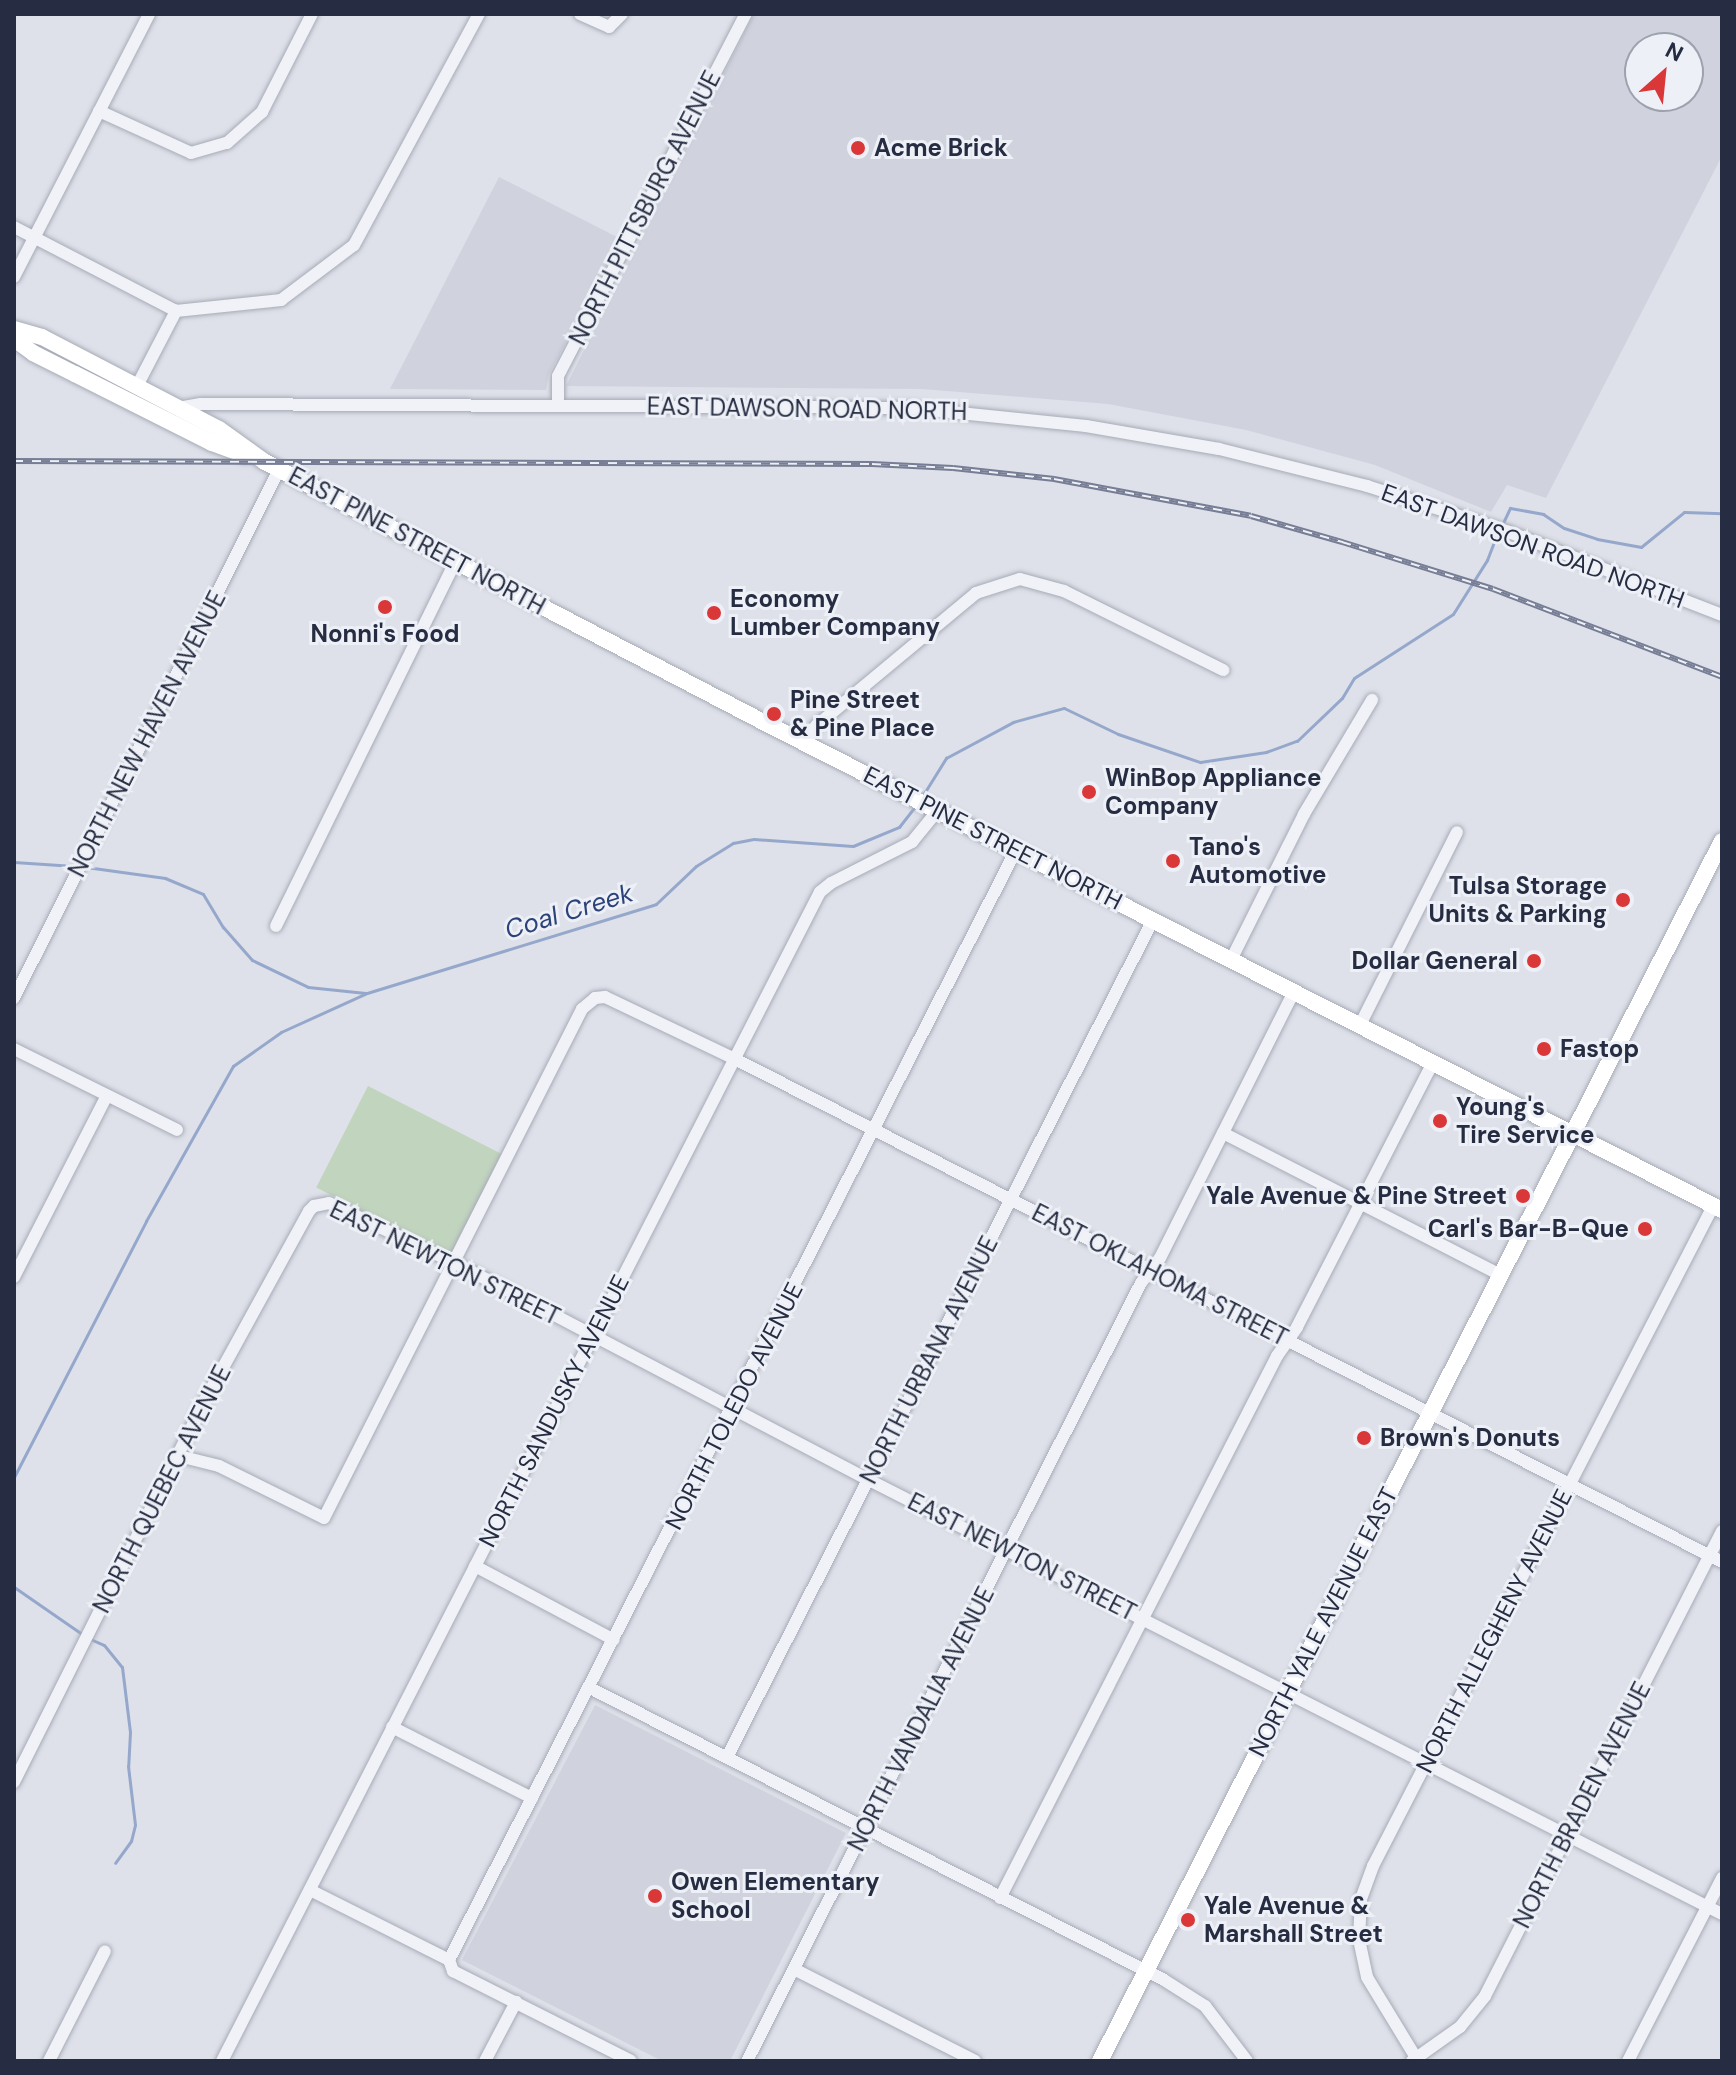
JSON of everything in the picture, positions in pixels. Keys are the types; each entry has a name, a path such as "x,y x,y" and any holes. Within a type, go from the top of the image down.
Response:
{"main road":[{"name":"EAST PINE STREET NORTH","path":"14,329 42,337 219,429 272,466"},
{"name":"EAST PINE STREET NORTH","path":"14,339 33,353 212,443 272,466 806,744 1718,1208"},
{"name":"NORTH YALE AVENUE EAST","path":"1100,2061 1722,841"}],"street":[{"path":"14,277 149,14"},
{"path":"99,111 191,153 227,143 262,112 312,14"},
{"path":"14,227 176,311 281,300 354,245 479,14"},
{"path":"580,14 609,27 622,14"},
{"name":"NORTH PITTSBURG AVENUE","path":"558,406 558,376 746,14"},
{"path":"137,386 176,311"},
{"name":"EAST DAWSON ROAD NORTH","path":"151,412 201,404 911,408 1086,426 1295,466 1509,532 1722,615"},
{"name":"NORTH NEW HAVEN AVENUE","path":"14,998 86,856 272,466"},
{"path":"276,926 455,562"},
{"path":"806,744 816,726 976,593 1020,579 1064,591 1223,670"},
{"path":"1231,960 1304,814 1372,700"},
{"name":"NORTH SANDUSKY AVENUE","path":"222,2061 820,892 831,883 912,842 935,808"},
{"path":"1359,1027 1457,832"},
{"name":"NORTH TOLEDO AVENUE","path":"449,1960 1016,850"},
{"name":"NORTH URBANA AVENUE","path":"727,1757 1153,920"},
{"name":"NORTH VANDALIA AVENUE","path":"747,2061 863,1828 1293,993"},
{"name":"EAST OKLAHOMA STREET","path":"452,1264 582,1009 595,998 616,999 1722,1562"},
{"path":"14,1049 177,1130"},
{"path":"1000,1898 1432,1064"},
{"path":"14,1277 106,1097"},
{"path":"1223,1133 1501,1275"},
{"name":"EAST NEWTON STREET","path":"321,1203 336,1205 593,1335 869,1480 1722,1914"},
{"name":"NORTH QUEBEC AVENUE","path":"14,1782 179,1456 309,1211 321,1203"},
{"name":"NORTH ALLEGHENY AVENUE","path":"1415,2060 1367,1977 1359,1938 1359,1911 1373,1866 1570,1485 1718,1208"},
{"path":"179,1456 219,1466 324,1518 452,1264"},
{"name":"NORTH BRADEN AVENUE","path":"1415,2060 1456,2030 1479,2005 1722,1531"},
{"path":"475,1566 614,1640"},
{"path":"590,1688 1146,1971 1205,2006 1247,2061"},
{"path":"392,1727 532,1798"},
{"path":"1628,2061 1722,1878"},
{"path":"310,1890 449,1960 453,1971 631,2061"},
{"path":"49,2061 105,1951"},
{"path":"794,1969 975,2061"},
{"path":"485,2061 516,2002"}],"shaded area":[{"name":"Acme Brick","path":"754,14 1722,14 1722,156 1546,498 1507,485 1491,512 1375,465 1246,430 1108,404 922,389 566,386"},
{"path":"499,177 621,239 549,374 546,390 390,389"},
{"name":"Owen Elementary School","path":"595,1705 846,1833 730,2061 662,2061 462,1960"}],"green space":[{"path":"368,1086 502,1154 450,1256 316,1188"}],"waterway":[{"name":"Coal Creek","path":"1502,525 1510,508 1543,514 1564,528 1597,539 1641,547 1684,512 1722,513"},
{"name":"Coal Creek","path":"923,795 946,758 1013,722 1064,708 1118,734 1200,762 1266,752 1297,741 1342,698 1354,678 1453,614 1487,560 1498,532"},
{"name":"Coal Creek","path":"14,1477 146,1221 233,1066 281,1032 367,993 656,904 696,866 733,843 754,839 853,846 899,827 916,805"},
{"name":"Coal Creek","path":"14,862 74,866"},
{"name":"Coal Creek","path":"86,867 165,878 203,894 223,927 252,960 308,987 366,993"},
{"path":"14,1587 82,1634"},
{"path":"88,1638 104,1645 122,1667 130,1732 128,1766 135,1825 131,1841 115,1863"}],"railway":[{"path":"14,461 872,464 953,468 1054,479 1251,516 1342,542 1493,589 1722,677"}],"place":[{"name":"Acme Brick","path":"858,148"},
{"name":"Nonni's Food","path":"385,607"},
{"name":"Economy Lumber Company","path":"714,613"},
{"name":"Pine Street & Pine Place","path":"774,714"},
{"name":"WinBop Appliance Company","path":"1089,792"},
{"name":"Tano's Automotive","path":"1173,861"},
{"name":"Tulsa Storage Units & Parking","path":"1623,900"},
{"name":"Dollar General","path":"1534,961"},
{"name":"Fastop","path":"1544,1049"},
{"name":"Young's Tire Service","path":"1440,1121"},
{"name":"Yale Avenue & Pine Street","path":"1523,1196"},
{"name":"Carl's Bar-B-Que","path":"1645,1229"},
{"name":"Brown's Donuts","path":"1364,1438"},
{"name":"Owen Elementary School","path":"655,1896"},
{"name":"Yale Avenue & Marshall Street","path":"1188,1920"}]}
